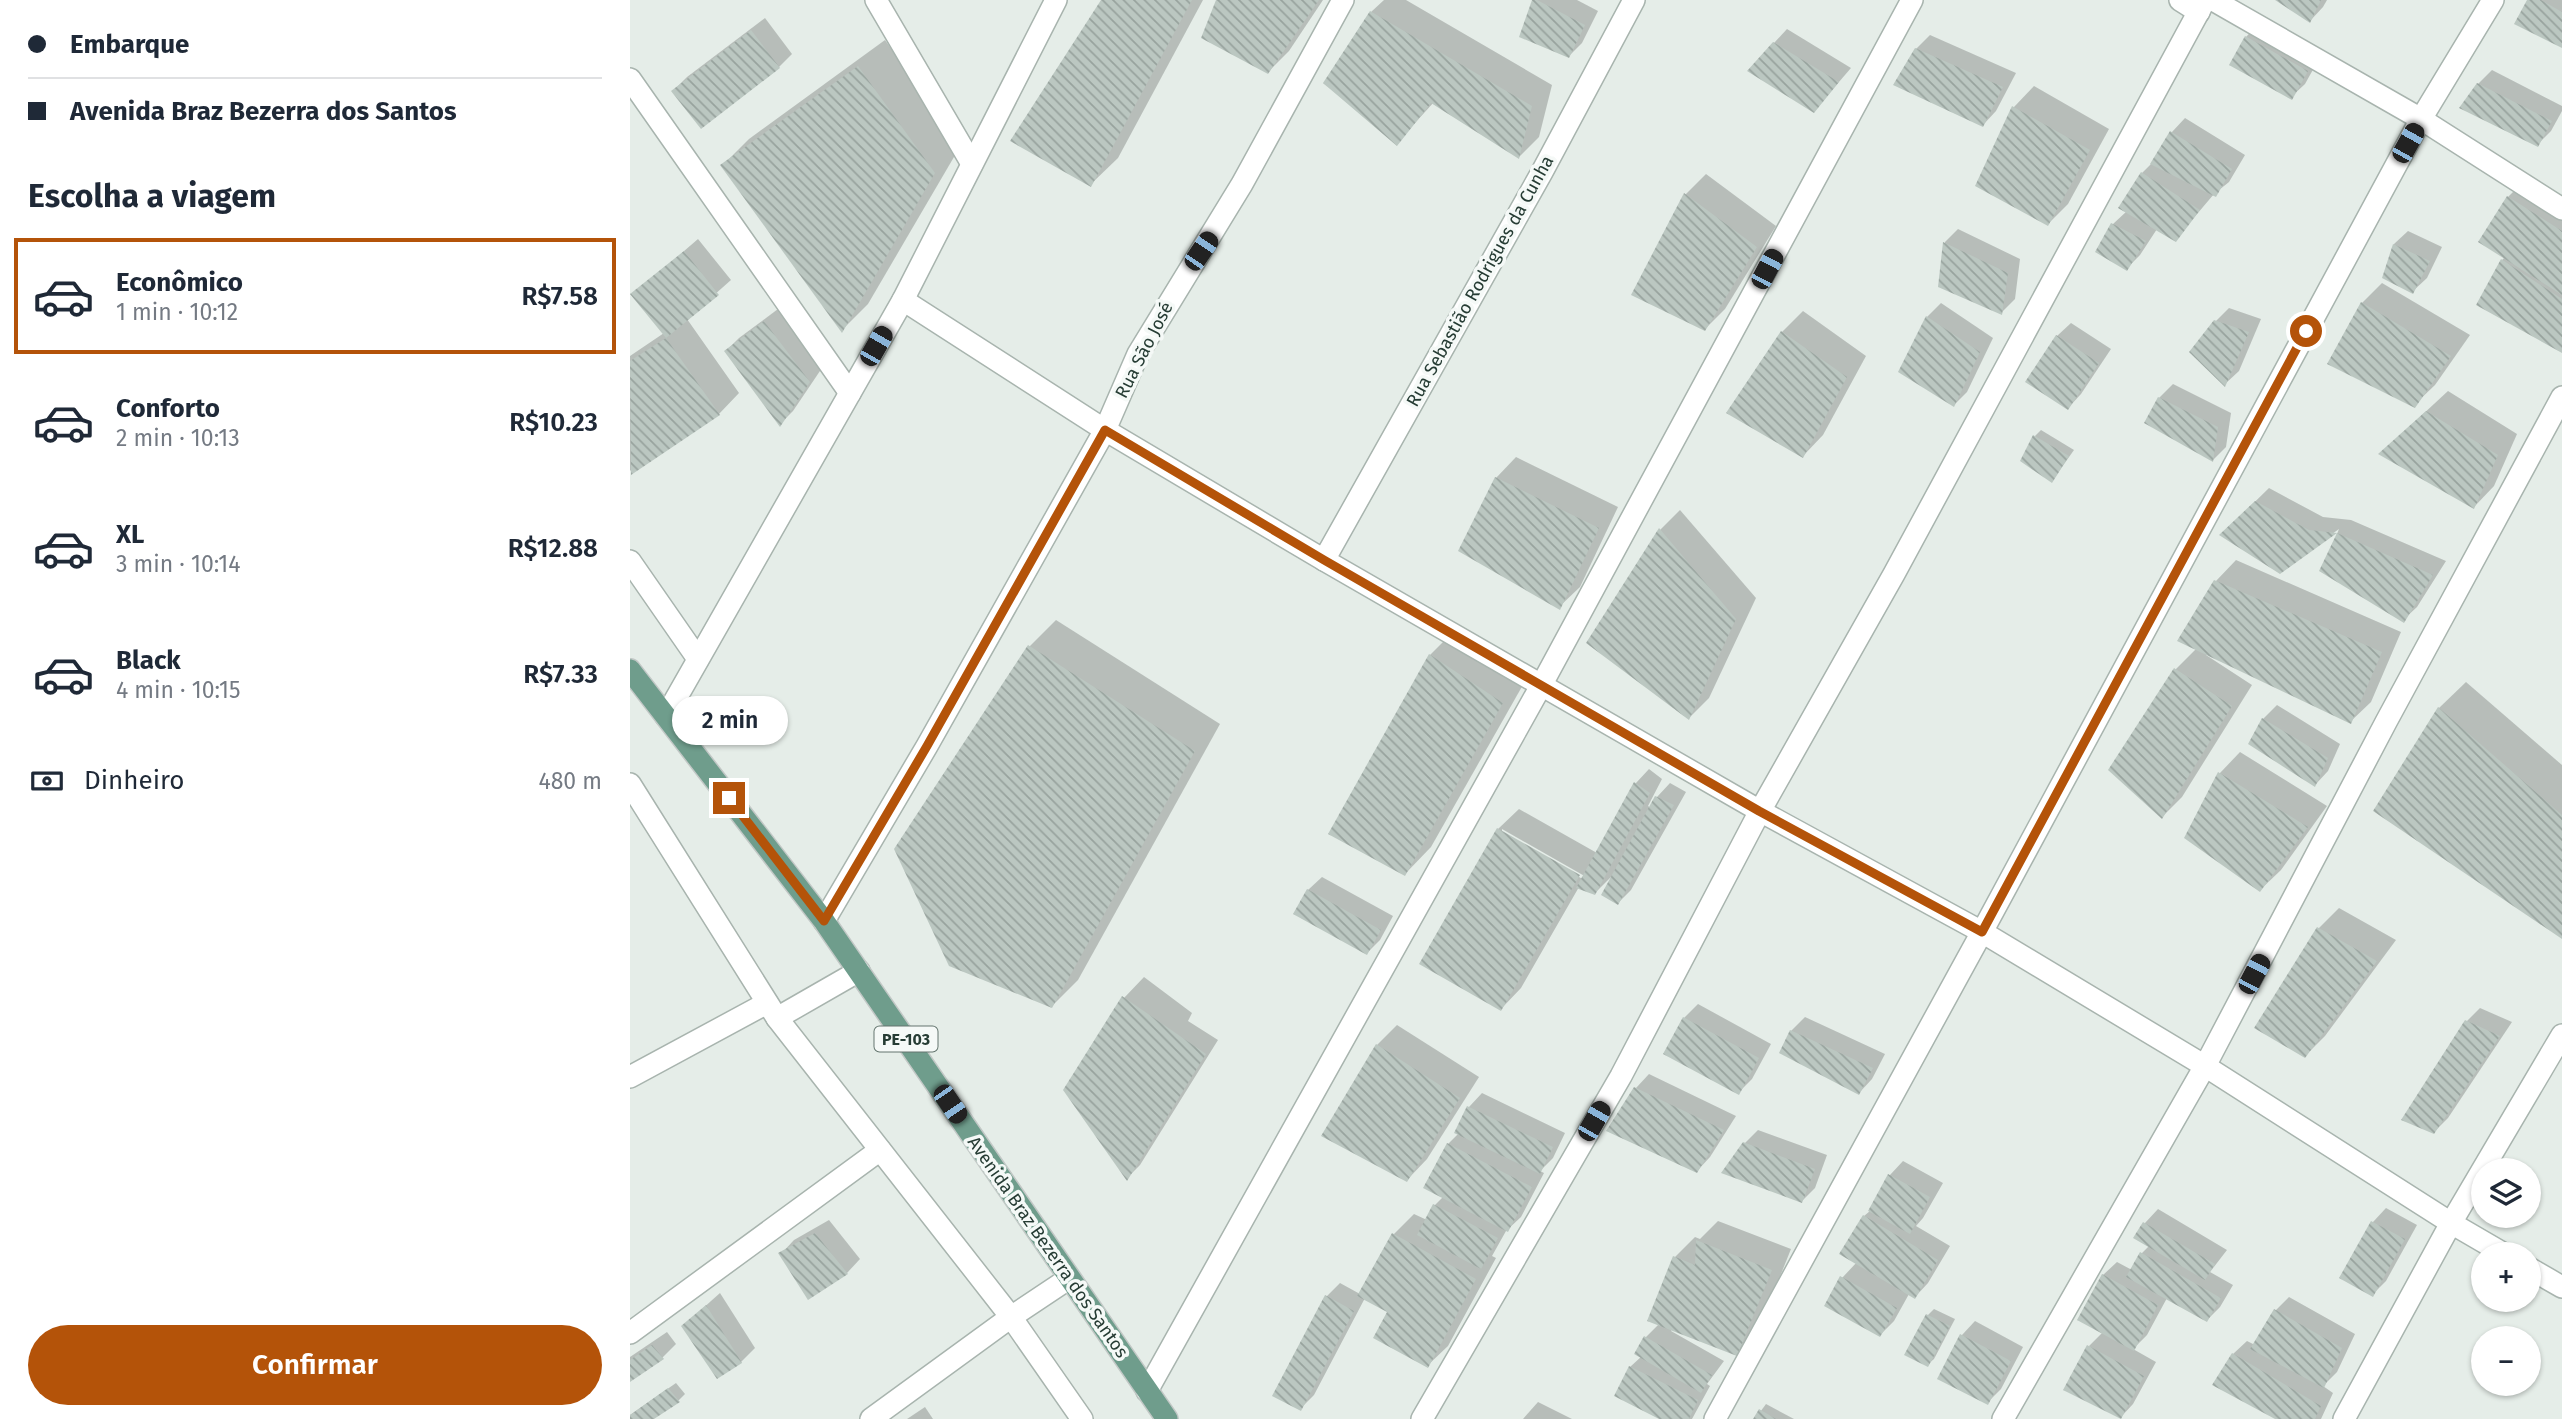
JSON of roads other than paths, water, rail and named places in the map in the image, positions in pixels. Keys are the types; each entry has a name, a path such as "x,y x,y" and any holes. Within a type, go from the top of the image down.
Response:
{"main road":[{"name":"Avenida Braz Bezerra dos Santos","path":"630,670 824,921 1167,1419"}],"street":[{"path":"876,0 972,164"},
{"path":"666,716 903,300 1056,0"},
{"name":"Rua São José","path":"824,921 927,746 1105,430 1138,354 1242,184 1343,0"},
{"name":"Rua Sebastião Rodrigues da Cunha","path":"1324,560 1548,161 1634,0"},
{"path":"1147,1391 1542,684 1912,0"},
{"path":"2180,0 2206,4 2421,119 2562,209"},
{"path":"1715,1419 1982,932 2421,119 2493,0"},
{"path":"1422,1419 1621,1076 1759,811 1894,574 2206,4"},
{"path":"630,79 850,393"},
{"path":"903,300 1105,430 1324,560 1759,811 1982,932 2205,1066 2484,1242"},
{"path":"2003,1419 2205,1066 2386,722 2562,397"},
{"path":"630,561 698,659"},
{"path":"630,784 772,1011 1011,1317 1082,1419"},
{"path":"630,1077 859,971"},
{"path":"2344,1419 2451,1223 2562,1035"},
{"path":"630,1333 880,1150"},
{"path":"2541,1275 2562,1287"},
{"path":"871,1419 1011,1317 1069,1279"}]}
